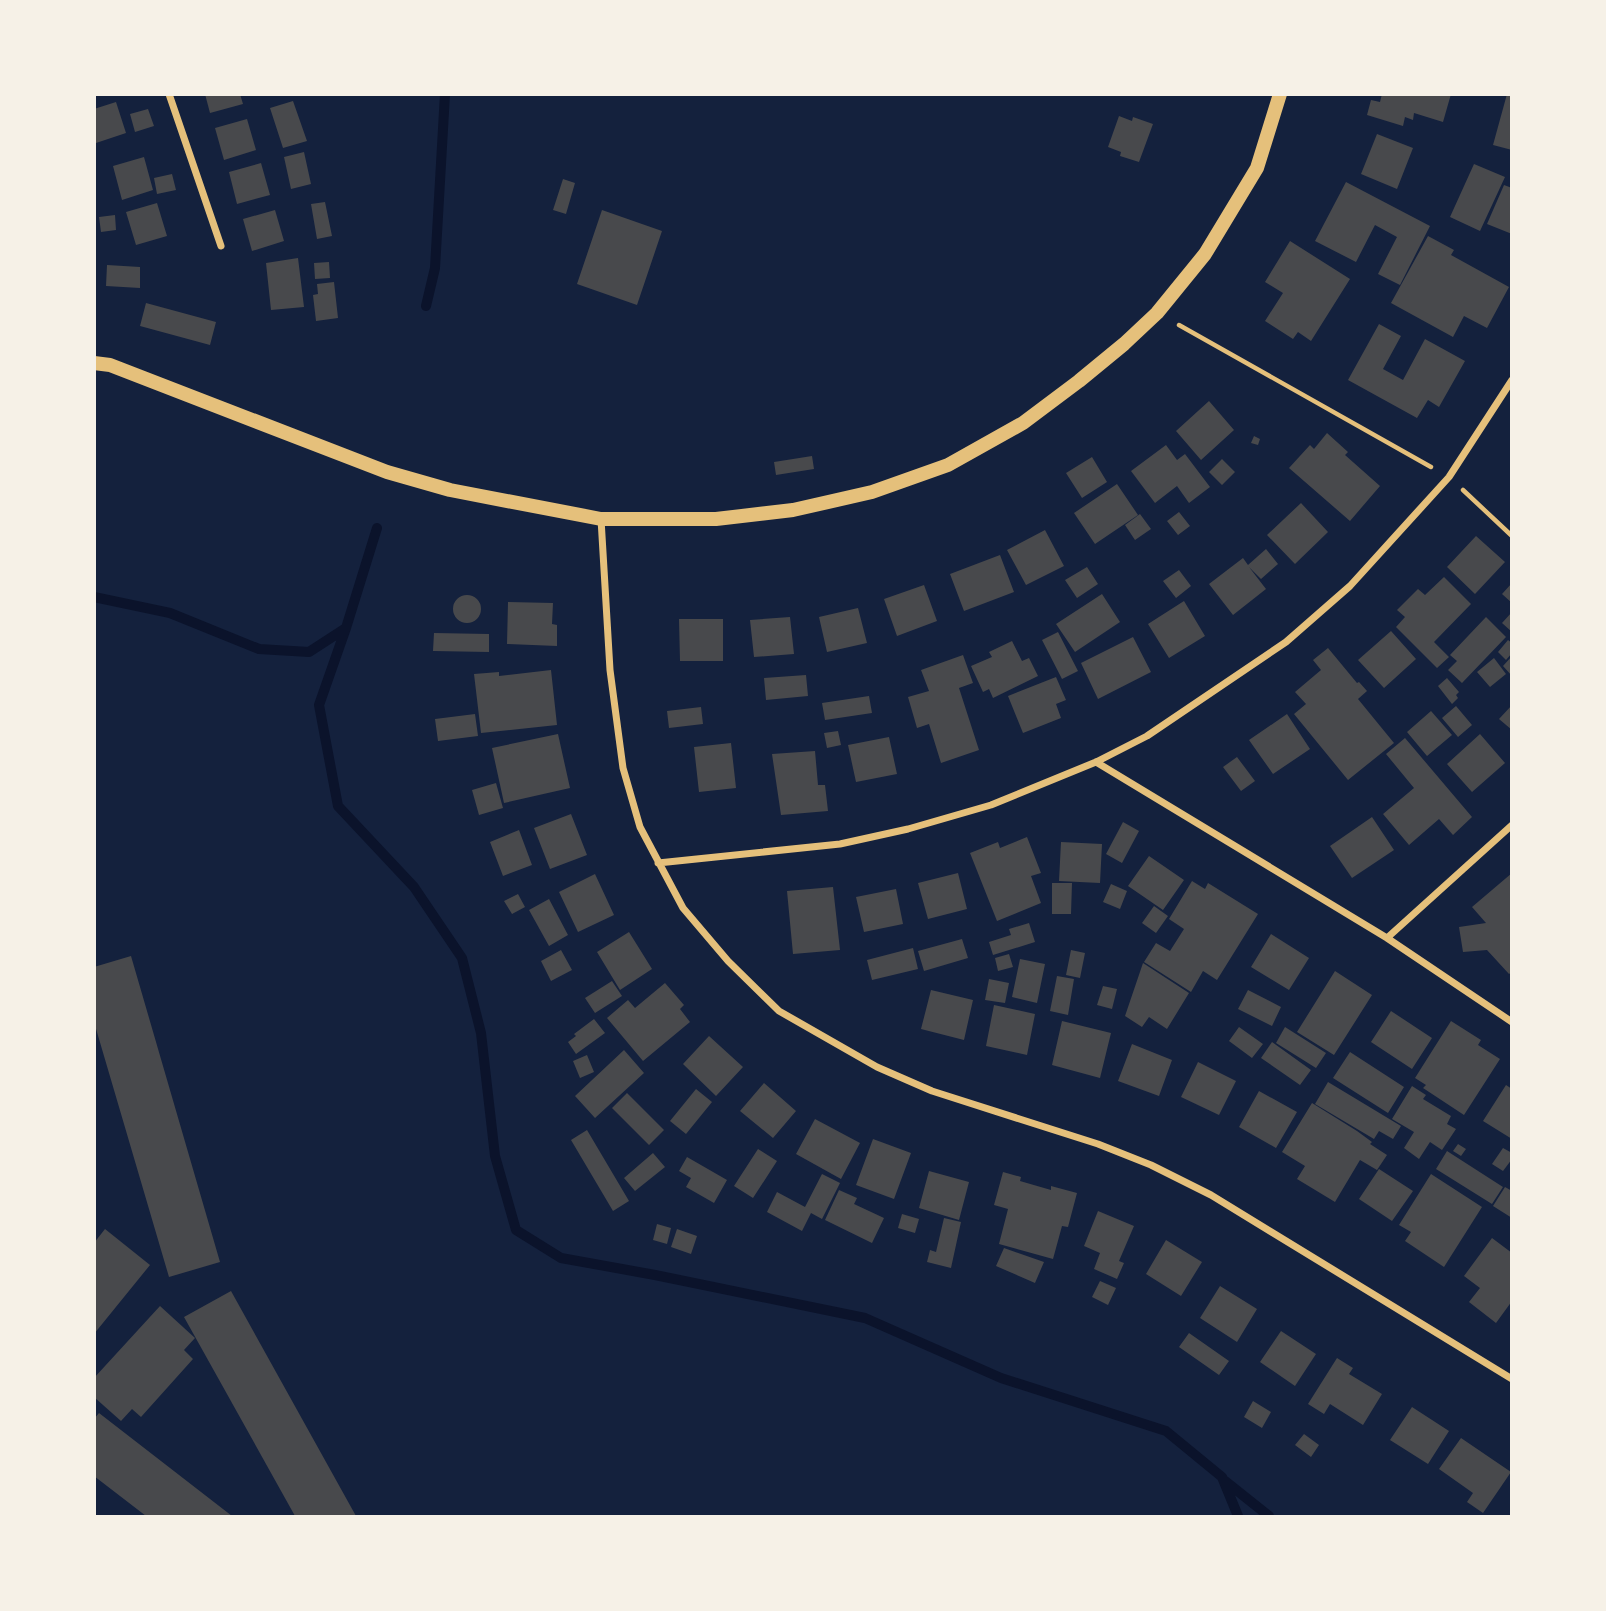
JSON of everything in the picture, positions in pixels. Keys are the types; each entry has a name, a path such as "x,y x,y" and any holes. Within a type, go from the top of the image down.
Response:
{"main road":[{"path":"94,363 110,365 387,472 450,490 601,519 716,519 793,510 872,492 948,465 1023,423 1080,381 1157,313 1205,254 1257,168 1280,94"},
{"path":"94,350 110,365"}],"street":[{"path":"169,94 221,246"},
{"path":"657,863 840,844 908,829 990,805 1096,762 1147,736 1286,642 1350,586 1448,477 1511,380"},
{"path":"601,519 610,670 623,768 640,827 683,908 728,961 779,1011 877,1067 932,1091 1098,1144 1152,1165 1211,1195 1511,1379"},
{"path":"1096,762 1387,938 1511,1022"},
{"path":"1387,938 1511,825"}],"path":[{"path":"1157,313 1448,477 1511,536"}],"building":[{"path":"205,94 240,94 243,104 210,113"},
{"path":"1382,94 1451,94 1443,122 1414,113 1413,120 1405,117 1403,126 1367,115 1371,100 1380,102"},
{"path":"1507,94 1512,94 1512,150 1493,145"},
{"path":"293,101 307,141 283,148 270,108"},
{"path":"116,102 126,133 96,143 94,109"},
{"path":"148,109 154,126 135,132 130,114"},
{"path":"1119,116 1132,121 1133,117 1153,124 1139,162 1120,156 1121,152 1108,147"},
{"path":"247,119 256,150 224,160 215,128"},
{"path":"1377,134 1413,148 1397,189 1361,174"},
{"path":"304,152 311,184 291,189 284,157"},
{"path":"144,157 153,190 122,200 113,166"},
{"path":"261,163 270,195 237,204 229,172"},
{"path":"1474,164 1505,177 1480,231 1450,217"},
{"path":"172,174 176,190 157,194 154,178"},
{"path":"563,179 575,183 566,214 553,210"},
{"path":"1346,182 1430,226 1400,285 1378,274 1397,237 1375,225 1356,262 1315,241"},
{"path":"1504,185 1512,188 1512,234 1487,224"},
{"path":"325,202 332,236 317,239 311,204"},
{"path":"157,203 167,236 136,245 126,212"},
{"path":"275,210 284,241 252,251 243,219"},
{"path":"602,210 662,231 637,305 577,284"},
{"path":"115,215 116,230 101,232 99,217"},
{"path":"1428,236 1454,250 1451,255 1509,287 1487,328 1464,316 1453,337 1391,303"},
{"path":"1290,241 1350,279 1311,341 1298,332 1293,339 1265,321 1283,293 1265,282"},
{"path":"298,258 304,307 271,310 266,263"},
{"path":"329,262 330,278 315,279 314,263"},
{"path":"107,265 140,267 140,288 106,286"},
{"path":"334,282 338,318 316,321 313,295 318,294 317,284"},
{"path":"146,303 216,322 210,345 140,326"},
{"path":"1379,324 1401,336 1383,369 1403,380 1425,339 1465,361 1439,407 1428,400 1417,418 1348,380"},
{"path":"1209,401 1234,430 1201,460 1176,431"},
{"path":"1327,433 1348,452 1345,455 1380,486 1350,521 1289,468 1310,445 1314,449"},
{"path":"1254,436 1260,439 1258,445 1251,443"},
{"path":"1166,445 1177,460 1185,454 1210,487 1189,503 1177,486 1155,503 1131,471"},
{"path":"812,456 814,469 776,475 774,462"},
{"path":"1092,457 1107,482 1082,498 1066,473"},
{"path":"1222,459 1235,472 1222,485 1209,472"},
{"path":"1117,484 1138,515 1095,544 1074,513"},
{"path":"1301,503 1328,532 1295,564 1267,535"},
{"path":"1179,512 1190,526 1178,535 1167,521"},
{"path":"1140,514 1151,529 1135,540 1125,525"},
{"path":"1045,530 1064,566 1026,585 1007,550"},
{"path":"1476,536 1505,562 1475,594 1447,567"},
{"path":"1266,549 1278,564 1261,579 1249,567 1266,589 1233,615 1209,584 1243,558 1248,565"},
{"path":"1000,555 1014,592 964,611 950,574"},
{"path":"1087,567 1098,584 1077,598 1065,580"},
{"path":"1179,570 1191,586 1176,598 1163,581"},
{"path":"1444,577 1471,604 1434,642 1449,657 1437,668 1396,627 1405,617 1397,610 1418,589 1425,595"},
{"path":"1512,583 1512,603 1502,594"},
{"path":"924,585 937,621 897,636 884,599"},
{"path":"1102,594 1120,622 1075,652 1056,624"},
{"path":"467,595 477,599 481,609 477,619 467,623 457,619 453,609 457,599"},
{"path":"1184,601 1205,636 1169,658 1148,624"},
{"path":"508,602 553,603 552,624 557,625 557,646 507,644"},
{"path":"858,608 867,643 827,652 819,617"},
{"path":"1512,612 1512,632 1502,623"},
{"path":"790,617 794,654 754,657 750,620"},
{"path":"1486,617 1506,637 1462,683 1448,670 1457,661 1450,655"},
{"path":"679,619 723,619 723,661 680,661"},
{"path":"1391,631 1416,659 1384,688 1358,660"},
{"path":"1058,632 1078,671 1062,679 1042,640"},
{"path":"434,633 489,634 489,652 433,651"},
{"path":"1133,637 1151,672 1098,699 1081,663"},
{"path":"1508,640 1512,643 1512,653 1506,660 1498,652"},
{"path":"1012,641 1022,661 1029,658 1038,676 993,698 989,689 983,692 971,666 992,657 989,652"},
{"path":"1328,648 1367,691 1358,699 1394,743 1348,780 1294,714 1306,704 1295,692 1321,670 1313,660"},
{"path":"963,655 973,683 959,688 979,750 941,763 929,724 917,728 908,697 929,691 921,670"},
{"path":"1512,656 1512,676 1503,666"},
{"path":"1494,658 1506,674 1490,687 1477,672"},
{"path":"551,670 557,725 481,733 474,674 499,672 499,676"},
{"path":"806,675 808,696 766,700 764,678"},
{"path":"1056,677 1066,700 1056,704 1061,718 1023,733 1008,696"},
{"path":"1447,678 1459,692 1456,695 1458,698 1452,704 1438,686"},
{"path":"869,696 872,713 825,720 822,703"},
{"path":"1512,705 1512,730 1499,719"},
{"path":"1456,706 1472,725 1458,737 1442,718"},
{"path":"701,707 703,724 669,728 667,711"},
{"path":"1431,711 1452,735 1427,756 1407,732"},
{"path":"475,714 478,736 438,741 435,719"},
{"path":"1287,714 1310,749 1273,774 1249,740"},
{"path":"838,731 841,745 827,748 824,733"},
{"path":"558,734 570,788 504,803 492,748"},
{"path":"1480,734 1505,763 1472,792 1447,764"},
{"path":"889,737 897,774 856,782 848,745"},
{"path":"1405,738 1472,817 1453,835 1439,819 1409,845 1383,814 1414,788 1386,754"},
{"path":"731,743 736,788 699,792 694,747"},
{"path":"815,751 818,785 825,785 828,811 781,815 772,754"},
{"path":"1237,757 1255,781 1241,791 1223,767"},
{"path":"496,783 503,808 479,815 472,790"},
{"path":"571,814 587,855 550,869 534,828"},
{"path":"1372,817 1394,850 1352,878 1330,846"},
{"path":"1123,822 1139,831 1122,863 1106,854"},
{"path":"519,830 532,865 503,876 490,842"},
{"path":"1027,837 1041,873 1031,876 1041,903 997,921 970,853 998,842 1000,848"},
{"path":"1061,842 1102,844 1100,883 1059,881"},
{"path":"1149,856 1184,880 1163,910 1128,886"},
{"path":"958,873 967,909 928,919 918,883"},
{"path":"1512,873 1512,972 1509,974 1487,950 1463,952 1459,927 1486,923 1472,907"},
{"path":"595,874 614,915 578,932 559,892"},
{"path":"1192,881 1205,889 1208,883 1258,914 1217,980 1203,971 1191,992 1144,962 1156,943 1170,951 1184,929 1169,919"},
{"path":"1052,883 1072,883 1071,914 1052,914"},
{"path":"1111,884 1127,891 1120,909 1103,902"},
{"path":"833,887 840,950 793,954 787,891"},
{"path":"896,889 903,924 864,932 856,897"},
{"path":"518,894 525,907 512,914 504,901"},
{"path":"549,899 568,935 549,946 529,910"},
{"path":"1154,906 1168,916 1156,933 1142,923"},
{"path":"1029,923 1035,942 993,955 989,942 1011,935 1009,929"},
{"path":"629,932 652,969 620,990 597,952"},
{"path":"1271,934 1309,958 1289,990 1251,967"},
{"path":"962,939 968,958 924,971 918,951"},
{"path":"913,948 918,969 872,980 867,960"},
{"path":"561,950 572,970 551,981 541,961"},
{"path":"1071,950 1085,953 1080,978 1066,975"},
{"path":"1009,954 1013,967 998,971 995,958"},
{"path":"131,956 220,1262 169,1277 94,1022 94,967"},
{"path":"1020,959 1045,964 1037,1003 1012,997"},
{"path":"1143,963 1189,993 1167,1029 1149,1017 1142,1027 1125,1016"},
{"path":"1335,971 1372,995 1334,1055 1297,1032"},
{"path":"1057,976 1074,979 1068,1015 1050,1011"},
{"path":"989,979 1009,983 1005,1003 985,1000"},
{"path":"612,981 622,996 595,1013 585,998"},
{"path":"665,983 684,1005 680,1009 690,1022 643,1061 607,1018 628,1000 635,1008"},
{"path":"1103,986 1117,989 1112,1009 1097,1005"},
{"path":"931,990 973,1000 964,1040 921,1029"},
{"path":"1248,990 1281,1007 1272,1026 1238,1009"},
{"path":"994,1005 1035,1014 1027,1055 986,1046"},
{"path":"1391,1011 1432,1038 1412,1069 1371,1042"},
{"path":"594,1019 605,1033 576,1054 568,1042"},
{"path":"1062,1021 1111,1033 1100,1078 1052,1065"},
{"path":"1451,1021 1481,1040 1478,1045 1500,1059 1464,1115 1423,1088 1426,1085 1415,1078"},
{"path":"1239,1027 1263,1044 1252,1058 1229,1041"},
{"path":"1285,1027 1326,1053 1316,1068 1276,1043"},
{"path":"709,1036 743,1067 716,1096 683,1064"},
{"path":"1272,1042 1311,1070 1300,1085 1261,1058"},
{"path":"1132,1044 1172,1060 1159,1096 1118,1081"},
{"path":"624,1050 644,1073 595,1118 575,1096"},
{"path":"1350,1052 1404,1087 1388,1113 1333,1078"},
{"path":"587,1055 594,1072 580,1078 573,1061"},
{"path":"1198,1062 1236,1081 1219,1115 1181,1097"},
{"path":"1328,1082 1401,1126 1393,1139 1379,1131 1374,1139 1315,1104"},
{"path":"764,1083 796,1111 773,1138 740,1111"},
{"path":"1506,1085 1512,1089 1512,1139 1483,1121"},
{"path":"1412,1086 1426,1095 1423,1099 1451,1116 1447,1124 1456,1129 1442,1150 1430,1142 1419,1159 1404,1148 1414,1132 1392,1119"},
{"path":"696,1089 712,1102 686,1134 670,1121"},
{"path":"1259,1091 1297,1112 1276,1148 1239,1127"},
{"path":"627,1093 664,1130 649,1145 612,1108"},
{"path":"1312,1103 1357,1131 1387,1155 1377,1170 1360,1160 1335,1202 1297,1179 1305,1166 1282,1152"},
{"path":"815,1119 860,1143 841,1179 796,1154"},
{"path":"587,1130 629,1201 613,1211 571,1140"},
{"path":"873,1139 911,1153 894,1199 856,1185"},
{"path":"1458,1144 1466,1149 1461,1156 1453,1151"},
{"path":"1503,1148 1512,1153 1512,1159 1503,1171 1492,1164"},
{"path":"758,1149 777,1161 753,1198 734,1186"},
{"path":"1447,1151 1503,1187 1492,1204 1436,1169"},
{"path":"653,1153 665,1167 635,1191 624,1178"},
{"path":"687,1157 727,1180 714,1203 686,1187 691,1178 679,1171"},
{"path":"1379,1169 1413,1191 1392,1221 1359,1199"},
{"path":"929,1171 969,1182 959,1220 919,1208"},
{"path":"1003,1172 1021,1177 1020,1181 1051,1190 1051,1186 1077,1193 1068,1227 1062,1226 1053,1259 999,1244 1008,1209 994,1205"},
{"path":"822,1174 840,1183 822,1219 811,1213 802,1231 767,1212 777,1192 805,1207"},
{"path":"1431,1174 1482,1207 1444,1267 1405,1241 1411,1232 1399,1225"},
{"path":"1505,1187 1512,1191 1512,1218 1493,1206"},
{"path":"839,1190 857,1198 854,1204 884,1218 872,1243 825,1220"},
{"path":"1098,1211 1134,1226 1119,1261 1124,1263 1117,1279 1094,1269 1100,1253 1084,1246"},
{"path":"902,1214 919,1219 915,1233 898,1228"},
{"path":"944,1218 961,1222 951,1268 927,1262 930,1250 936,1252"},
{"path":"657,1224 671,1228 667,1244 653,1240"},
{"path":"105,1229 150,1265 94,1334 94,1243"},
{"path":"677,1229 697,1236 691,1254 671,1247"},
{"path":"1492,1238 1512,1253 1512,1301 1496,1323 1469,1302 1480,1288 1464,1276"},
{"path":"1166,1240 1202,1262 1181,1296 1146,1274"},
{"path":"1004,1248 1044,1262 1035,1283 996,1266"},
{"path":"1100,1281 1116,1288 1108,1305 1092,1297"},
{"path":"1220,1286 1257,1309 1237,1342 1200,1318"},
{"path":"231,1291 356,1516 295,1516 184,1317"},
{"path":"160,1306 195,1338 184,1350 193,1359 141,1417 132,1409 121,1421 94,1397 94,1378"},
{"path":"1281,1331 1316,1354 1295,1386 1260,1362"},
{"path":"1189,1333 1229,1361 1219,1375 1179,1347"},
{"path":"1337,1358 1353,1368 1349,1374 1382,1394 1363,1425 1330,1404 1324,1414 1308,1404"},
{"path":"1253,1401 1271,1412 1262,1428 1244,1417"},
{"path":"1412,1407 1449,1431 1428,1464 1390,1440"},
{"path":"99,1413 232,1516 146,1516 94,1476 94,1419"},
{"path":"1304,1434 1319,1445 1311,1457 1295,1445"},
{"path":"1461,1438 1511,1472 1483,1513 1467,1502 1473,1493 1439,1469"}],"waterway":[{"path":"426,306 435,268 445,94"},
{"path":"94,597 170,613 259,649 309,652 346,628 377,528"},
{"path":"346,628 319,705 338,806 414,887 462,958 481,1033 495,1156 516,1230 561,1258 865,1318 1001,1378 1166,1431 1222,1477 1238,1516"},
{"path":"1225,1481 1269,1516"}]}
